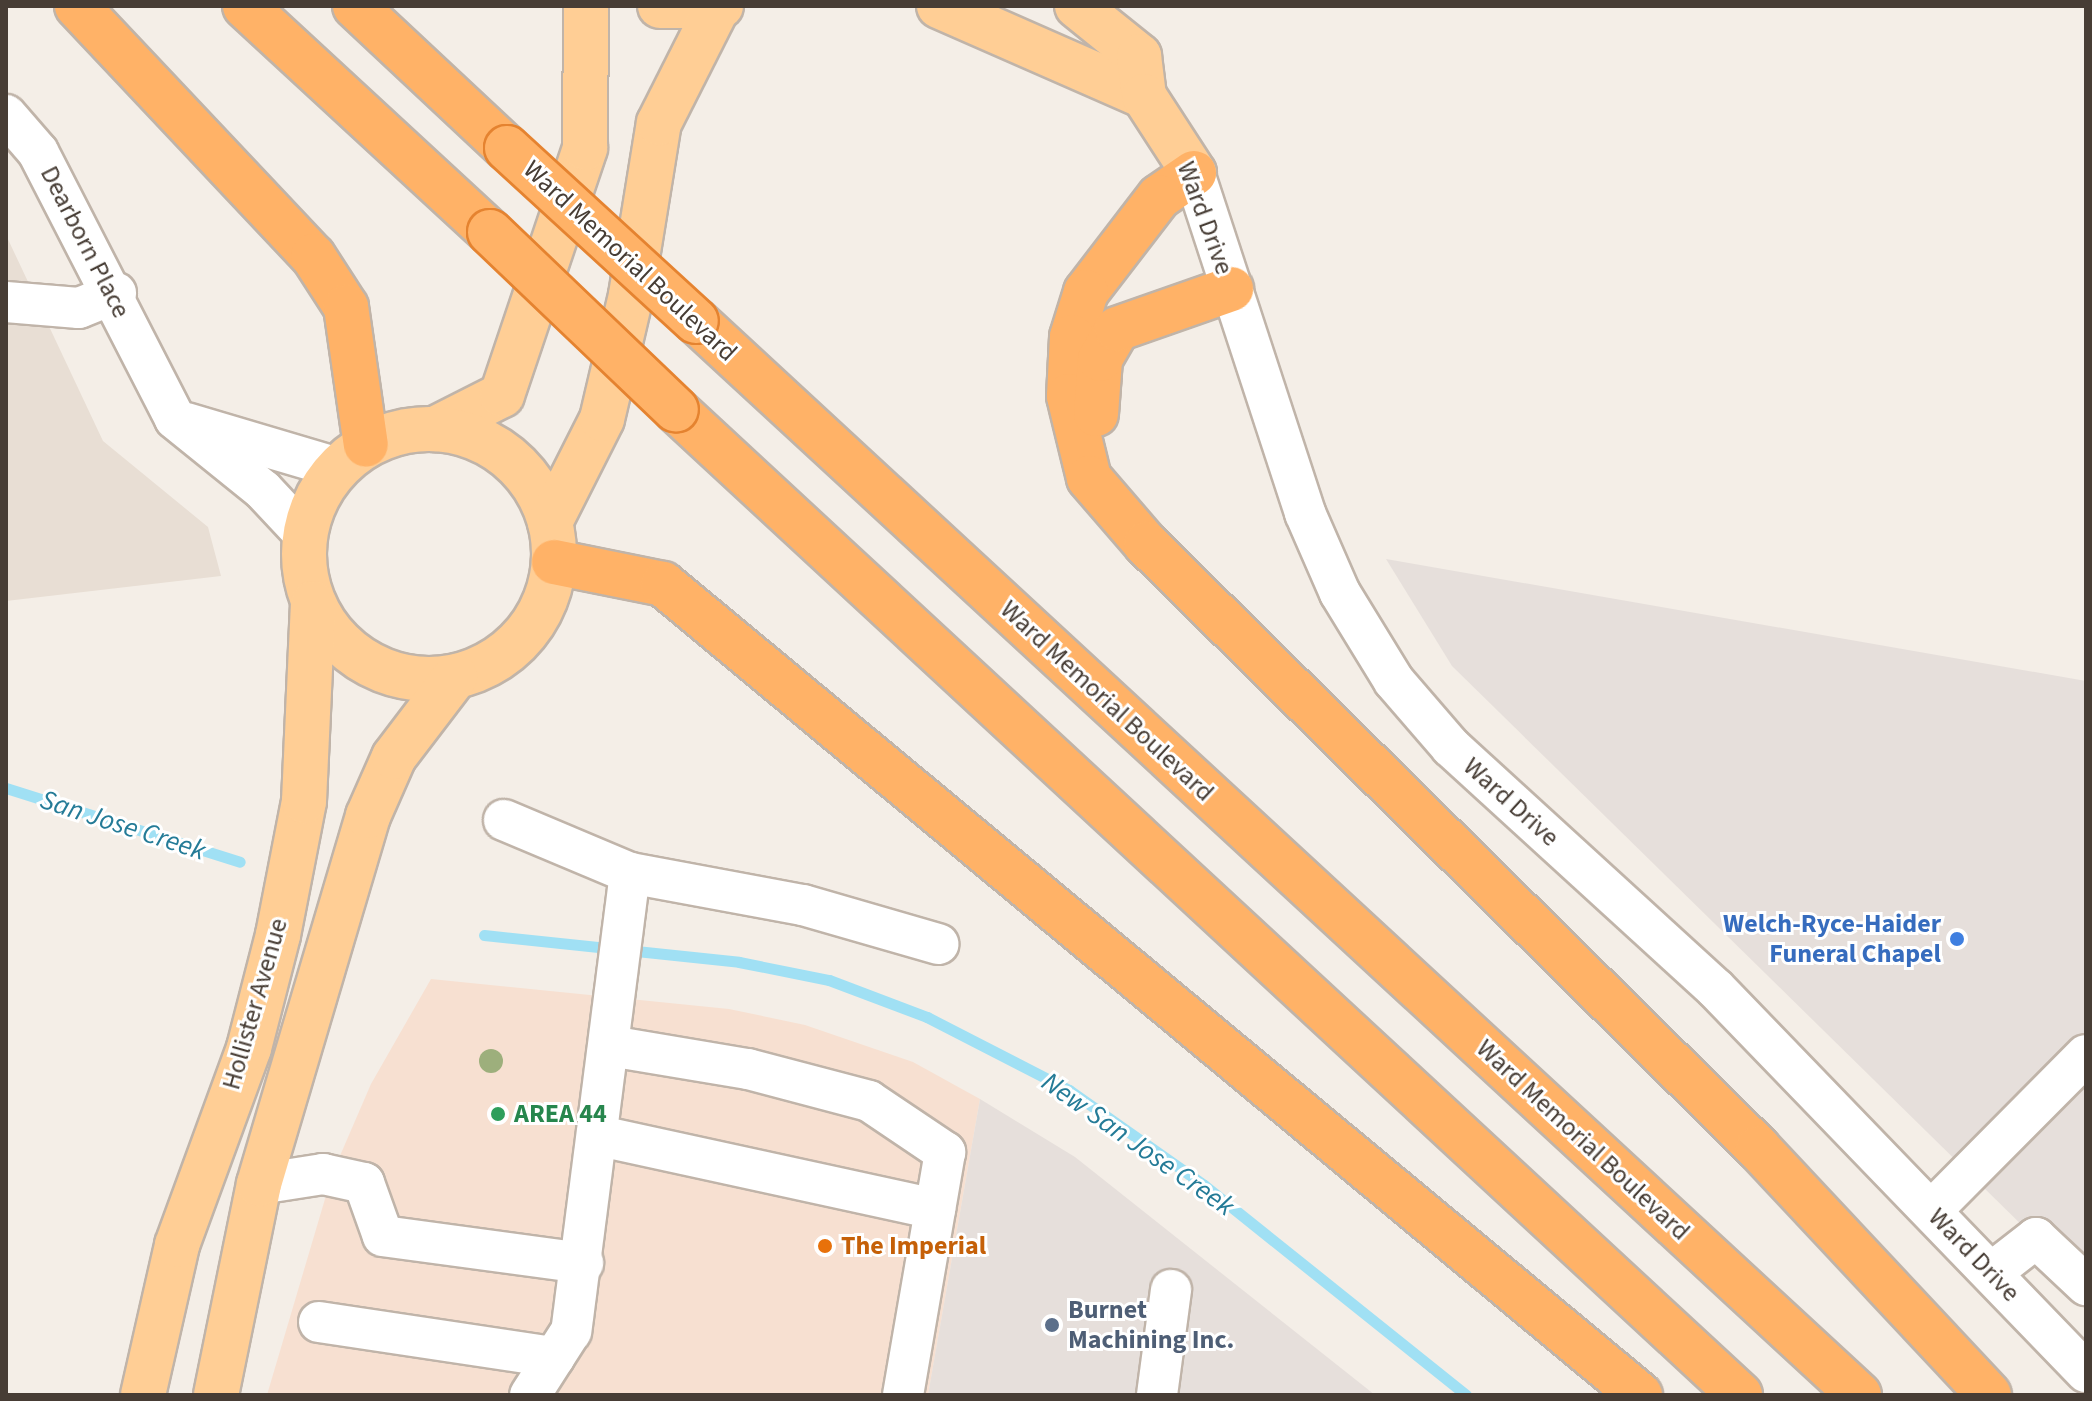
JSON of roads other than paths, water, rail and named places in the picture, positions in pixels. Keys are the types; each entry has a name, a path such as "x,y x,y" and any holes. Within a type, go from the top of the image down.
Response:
{"highway":[{"path":"77,6 313,256 346,307 352,457"},
{"path":"245,6 490,232 676,410 1740,1395"},
{"name":"Ward Memorial Boulevard","path":"355,6 1859,1395"},
{"path":"1194,173 1159,197 1115,246 1086,292 1072,337 1075,441 1089,478 1111,495 1146,544 1758,1148 1989,1395"},
{"path":"1111,495 1094,389 1117,329 1231,289"},
{"path":"552,542 663,584 1640,1395"}],"main road":[{"path":"586,6 585,148 502,395 435,429 352,457 318,495 306,536 313,603 337,640 371,666 412,679 455,677 493,662 524,637 545,601 552,542 602,419 659,123 719,7 660,6"},
{"path":"939,6 1144,96"},
{"name":"Ward Drive","path":"1077,6 1139,56 1144,96 1194,173"},
{"path":"435,429 473,437 508,457 534,486 552,542"},
{"name":"Hollister Avenue","path":"143,1395 177,1245 249,1048 278,935 304,801 313,603"},
{"path":"216,1395 259,1184 368,816 394,757 455,677"}],"street":[{"name":"Dearborn Place","path":"6,115 38,152 116,293 140,363 175,419 263,490 306,536"},
{"name":"Ward Drive","path":"1194,173 1305,513 1340,593 1394,681 1451,747 1715,988 2086,1372"},
{"path":"6,302 79,308 116,293"},
{"path":"175,419 352,457"},
{"path":"504,820 628,888 803,905 938,944"},
{"path":"530,1395 571,1331 600,1136 628,888"},
{"path":"610,1046 748,1069 869,1101 945,1152 903,1395"},
{"path":"1931,1211 2086,1055"},
{"path":"600,1136 935,1209"},
{"path":"259,1184 323,1174 364,1183 383,1236 583,1263"},
{"path":"1991,1273 2036,1238 2086,1285"},
{"path":"1157,1395 1171,1290"},
{"path":"319,1322 554,1357"}],"waterway":[{"name":"San Jose Creek","path":"6,788 240,862"},
{"name":"New San Jose Creek","path":"484,935 739,962 829,980 927,1017 1069,1090 1204,1185 1466,1395"}],"place":[{"name":"Welch-Ryce-Haider Funeral Chapel","path":"1957,939"},
{"name":"AREA 44","path":"498,1114"},
{"name":"The Imperial","path":"825,1246"},
{"name":"Burnet Machining Inc.","path":"1052,1325"}]}
